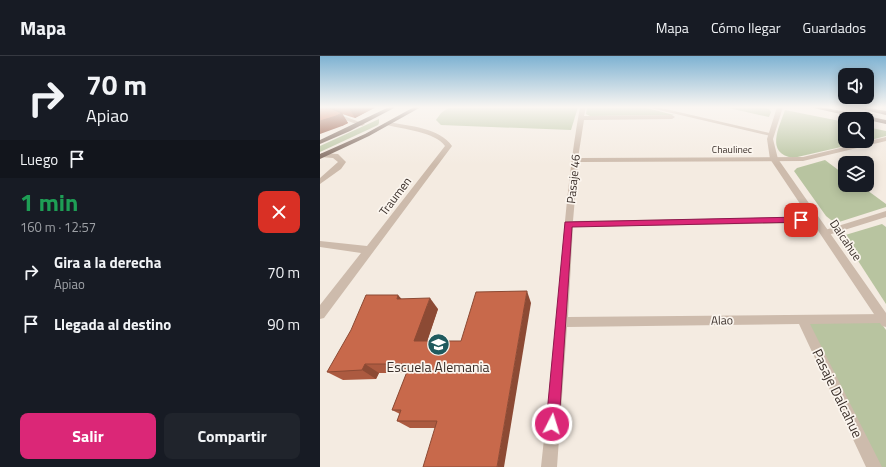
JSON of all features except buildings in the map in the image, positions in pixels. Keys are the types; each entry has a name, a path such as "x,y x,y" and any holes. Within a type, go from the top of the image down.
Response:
{"main road":[{"path":"320,142 357,126"},
{"path":"321,156 384,126"}],"street":[{"name":"Traumen","path":"320,314 449,146 445,139 398,126"},
{"name":"Pasaje 46","path":"549,467 562,322 568,224 580,126"},
{"path":"735,126 771,134"},
{"name":"Dalcahue","path":"774,126 771,134 771,146 774,159 885,320"},
{"name":"Chaulinec","path":"575,160 803,159 886,140"},
{"path":"320,182 342,162 336,156 321,156"},
{"path":"825,233 886,214"},
{"path":"568,224 816,220"},
{"path":"320,244 369,250"},
{"name":"Alao","path":"562,322 802,319 885,320"},
{"name":"Pasaje Dalcahue","path":"802,319 874,467"}],"green space":[{"path":"363,126 375,126 320,152 320,146"},
{"path":"472,126 572,126 571,130"},
{"path":"780,126 838,126 838,148 793,158 784,155 779,151 776,139"},
{"path":"874,128 886,131 886,136 874,139"},
{"path":"825,160 838,170 838,192 870,192 886,204 886,207 839,222 831,220 826,216 794,171 797,168"},
{"path":"882,224 886,227 886,304 842,236"},
{"path":"808,323 881,323 886,330 886,467 878,467"}],"place":[{"name":"Escuela Alemania","path":"438,344"}],"route":[{"path":"552,424 562,322 568,224 801,220"}]}
